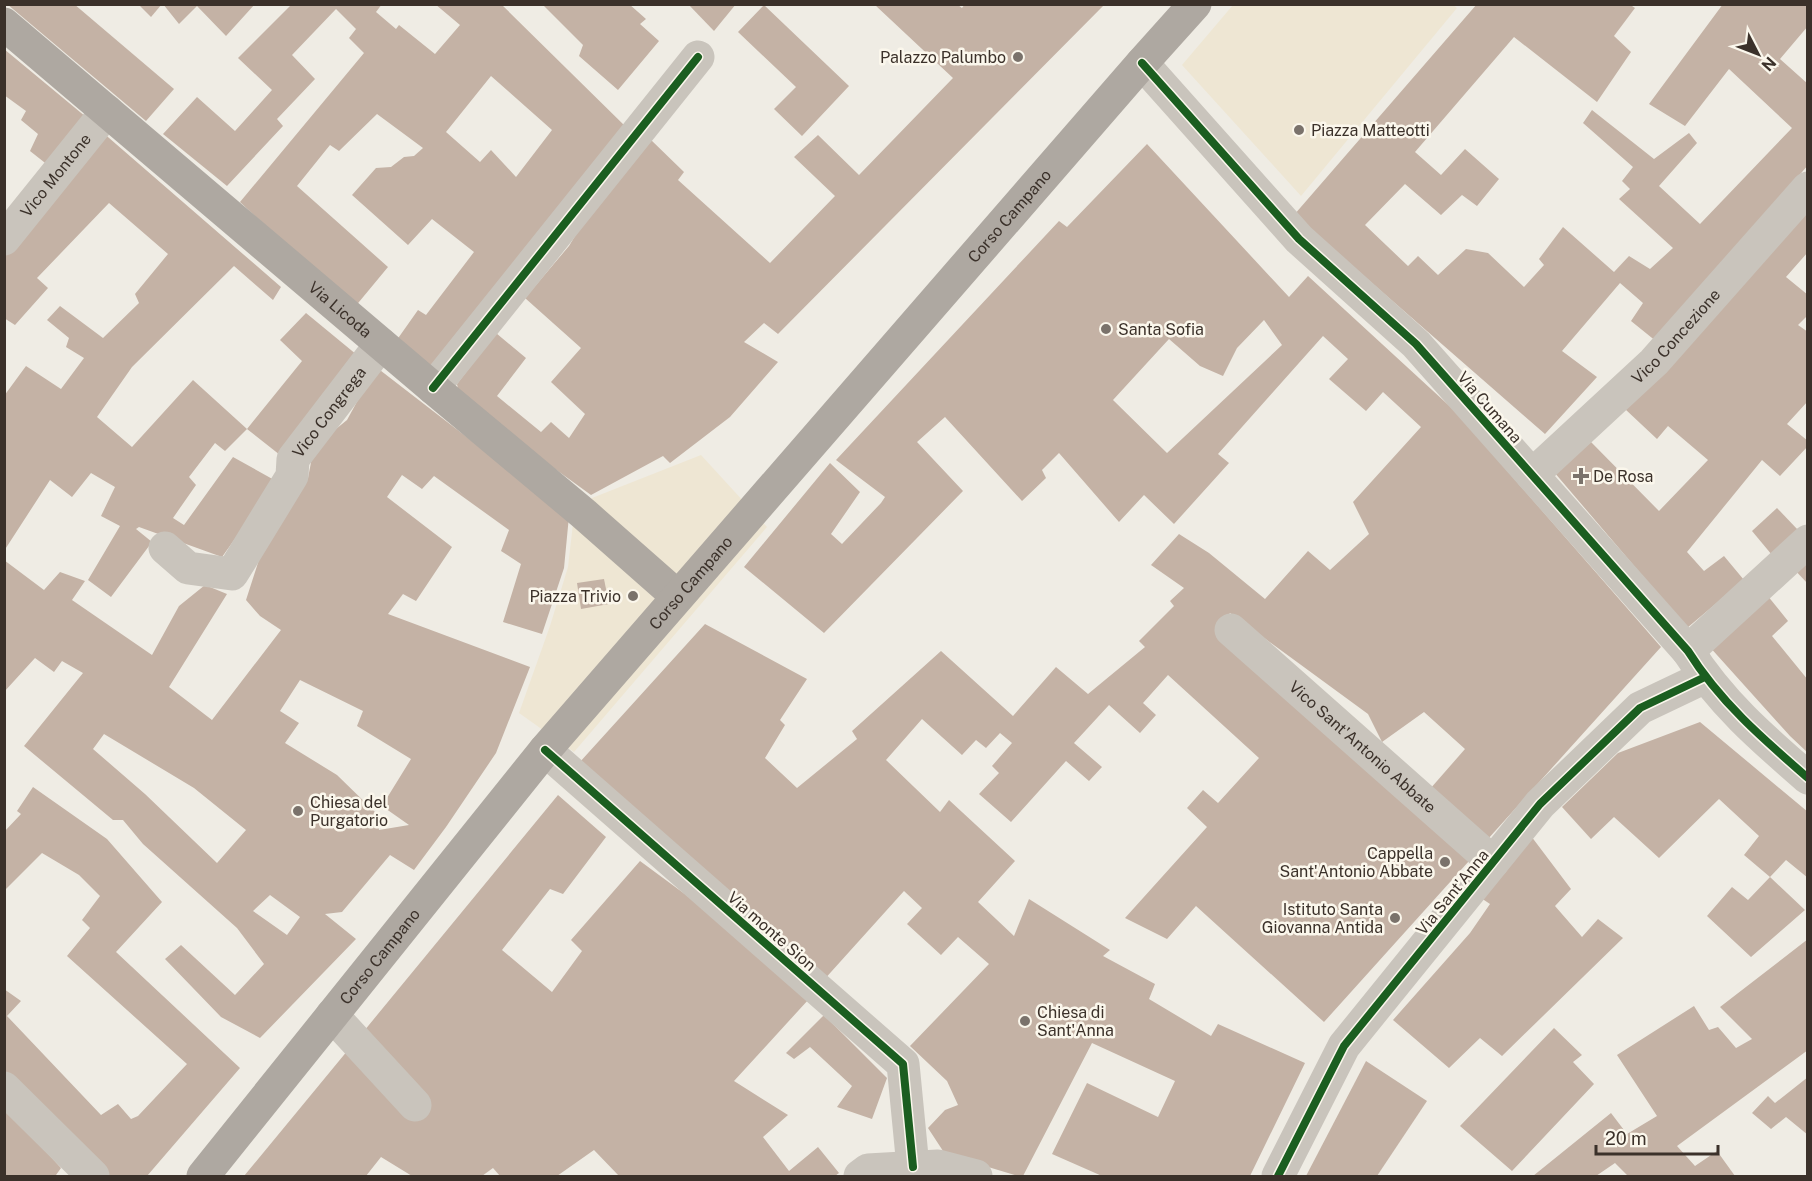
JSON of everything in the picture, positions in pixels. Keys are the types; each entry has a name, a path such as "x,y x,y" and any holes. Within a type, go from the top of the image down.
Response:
{"main road":[{"name":"Corso Campano","path":"203,1176 545,750 1195,4"},
{"name":"Via Licoda","path":"4,24 584,514 677,596"}],"street":[{"path":"433,388 698,57"},
{"name":"Via Cumana","path":"1142,63 1299,238 1416,344 1752,730 1808,778"},
{"name":"Vico Montone","path":"4,239 107,111"},
{"name":"Vico Concezione","path":"1532,475 1654,362 1808,188"},
{"name":"Vico Congrega","path":"165,548 189,568 232,574 292,476 293,459 381,344"},
{"name":"Via Sant'Anna","path":"1278,1176 1344,1046 1540,804 1640,708 1696,664 1808,541"},
{"name":"Vico Sant'Antonio Abbate","path":"1231,630 1493,862"},
{"name":"Via monte Sion","path":"545,750 903,1064 912,1167"},
{"path":"332,1014 415,1105"},
{"path":"4,1088 93,1176"},
{"path":"860,1176 868,1170 938,1166 976,1176"}],"shaded area":[{"name":"Piazza Matteotti","path":"1233,5 1453,5 1457,8 1301,196 1182,65"},
{"name":"Piazza Trivio","path":"701,455 767,527 574,752 519,713 568,567 574,515 592,498"}],"building":[{"path":"7,4 74,4 174,89 146,121"},
{"path":"138,4 162,4 151,17"},
{"path":"163,4 255,4 226,36 197,6 179,24"},
{"path":"292,4 382,4 376,12 396,29 399,25 435,54 460,25 435,4 501,4 627,128 434,376 394,344 418,310 426,315 474,252 432,219 408,245 352,195 376,168 391,167 404,157 414,156 423,148 377,114 339,151 330,145 297,186 388,267 354,308 240,202 364,53 349,38 356,29 336,9 292,55 315,79 277,119 283,126 227,186 163,134 197,97 235,131 272,90 238,58","holes":["491,76 552,130 516,177 491,150 480,162 446,132"]},
{"path":"542,4 629,4 646,19 640,24 659,41 618,90 579,56 583,45"},
{"path":"688,4 736,4 714,31"},
{"path":"965,4 1105,4 778,334 764,323 744,342 778,362 730,417 670,463 663,456 591,495 460,400 457,384 496,333 526,358 497,396 541,432 551,422 569,438 585,414 551,382 581,348 525,298 569,246 599,196 649,138 684,172 678,180 770,263 835,196 794,157 818,135 859,175 953,78 875,5 958,5 962,8"},
{"path":"1477,4 1629,4 1635,8 1614,36 1631,52 1597,102 1514,37 1415,152 1441,175 1465,149 1499,179 1477,206 1462,195 1441,215 1405,184 1365,225 1408,266 1418,256 1438,275 1466,249 1488,253 1524,287 1544,265 1539,259 1563,227 1614,272 1629,256 1650,269 1673,248 1619,199 1630,189 1622,181 1633,167 1583,123 1592,110 1654,159 1689,133 1697,143 1659,186 1700,224 1792,128 1729,69 1685,126 1649,104 1723,4 1808,4 1808,26 1780,59 1808,84 1808,165 1657,342 1631,321 1643,303 1620,283 1562,351 1597,377 1545,434 1294,215"},
{"path":"764,5 849,86 802,136 774,109 796,87 738,32"},
{"path":"4,49 86,117 49,166 30,151 38,134 21,120 26,111 4,95"},
{"path":"101,131 281,287 273,300 234,266 132,367 97,417 132,447 193,380 247,429 225,451 215,443 189,477 196,485 173,518 184,525 233,457 276,481 222,557 139,527 136,529 152,542 111,597 88,580 120,526 101,516 115,487 91,473 72,497 50,480 4,551 4,396 26,366 61,389 84,358 66,347 69,338 47,320 60,306 103,338 139,303 135,294 168,254 109,203 37,278 48,288 15,325 4,318 4,252"},
{"path":"1147,144 1289,297 1308,276 1456,412 1661,647 1487,840 1430,789 1465,749 1424,712 1382,742 1368,714 1230,613 1217,633 1469,861 1324,1022 1196,906 1167,939 1125,918 1207,827 1187,808 1203,790 1218,803 1259,758 1168,675 1143,703 1156,715 1140,733 1109,705 1074,743 1102,767 1089,781 1066,761 1011,822 979,794 999,773 992,766 1012,743 1000,733 986,748 976,740 962,755 922,719 886,760 940,812 949,800 1015,861 978,902 1014,936 1029,899 1110,950 1103,956 1155,984 1149,999 1211,1036 1218,1024 1305,1063 1250,1176 1102,1176 1052,1154 1087,1083 1158,1117 1175,1081 1092,1043 1023,1176 945,1154 928,1128 945,1110 958,1105 947,1081 910,1046 989,964 958,937 941,955 907,924 922,908 904,891 822,982 579,763 705,624 807,679 780,720 785,725 765,758 797,788 857,739 852,731 941,651 1013,716 1056,667 1088,694 1145,647 1139,641 1174,606 1170,601 1184,588 1151,565 1179,534 1209,553 1265,599 1308,551 1330,570 1369,534 1353,502 1421,427 1383,392 1366,411 1329,379 1348,359 1323,336 1218,454 1229,463 1174,524 1144,495 1119,522 1059,453 1042,470 1046,478 1022,501 945,417 917,442 963,491 824,633 744,567 830,463 860,492 831,534 842,544 881,503 885,497 836,460 1059,221 1067,227","holes":["1264,320 1282,345 1167,453 1113,400 1169,339 1200,366 1223,376 1237,348"]},
{"path":"1808,199 1808,252 1786,277 1808,295 1808,315 1798,325 1808,332 1808,401 1787,424 1808,441 1808,446 1780,476 1762,460 1687,552 1704,571 1724,556 1744,580 1687,628 1554,472 1591,442 1659,511 1708,460 1668,426 1657,439 1625,409"},
{"path":"306,313 357,355 280,455 247,429 302,361 280,340"},
{"path":"376,367 569,516 564,568 542,634 503,622 521,564 501,551 509,530 434,476 422,489 402,475 387,497 452,547 416,601 403,594 388,614 530,667 496,753 446,827 414,870 390,855 342,912 325,914 356,939 260,1038 221,1017 165,959 181,945 235,995 264,964 237,928 143,844 123,820 113,820 24,746 83,673 62,661 54,672 35,658 4,692 4,560 44,590 60,572 85,581 72,600 152,655 179,606 205,585 227,594 169,687 212,720 281,630 260,616 246,600 265,541 308,478 314,447 347,420","holes":["300,680 363,711 357,726 411,759 382,806 409,825 379,830 376,813 337,775 285,743 299,723 280,711","104,734 194,788 246,830 217,863 145,794 93,749","270,895 300,917 287,935 253,911"]},
{"path":"1777,508 1798,530 1772,555 1752,531"},
{"path":"1808,553 1808,584 1792,567"},
{"path":"604,579 609,604 581,609 577,583"},
{"path":"1767,595 1788,621 1772,636 1808,680 1808,753 1708,645"},
{"path":"1700,722 1808,812 1808,878 1786,860 1770,877 1744,855 1759,836 1719,799 1659,858 1614,817 1591,839 1562,807 1618,753"},
{"path":"33,787 107,839 162,902 116,952 240,1068 147,1176 107,1176 4,1070 4,989 21,1001 7,1016 101,1115 118,1104 131,1119 138,1116 187,1064 67,956 90,928 82,920 100,896 79,875 42,853 4,891 4,832 21,814 17,811"},
{"path":"558,795 606,837 563,894 550,889 502,950 552,992 582,951 571,940 640,861 735,931 809,999 734,1081 788,1115 763,1137 789,1171 818,1147 839,1173 835,1176 619,1176 594,1150 557,1176 500,1176 493,1168 482,1176 412,1176 381,1157 366,1176 244,1176 348,1050 416,1121 431,1104 364,1031"},
{"path":"1528,832 1571,889 1555,906 1582,937 1598,919 1623,938 1502,1056 1480,1038 1449,1068 1393,1020 1470,933 1490,904 1478,896"},
{"path":"1770,877 1805,910 1751,957 1707,916 1732,887 1748,900"},
{"path":"1808,939 1808,1050 1677,1146 1695,1166 1717,1151 1735,1176 1628,1176 1615,1163 1596,1176 1533,1176 1611,1113 1627,1134 1657,1116 1617,1055 1694,1006 1709,1030 1718,1027 1736,1048 1752,1039 1720,1007"},
{"path":"824,1015 887,1078 872,1119 837,1107 852,1086 810,1047 794,1059 786,1053"},
{"path":"1554,1028 1582,1055 1573,1062 1594,1084 1512,1171 1460,1126"},
{"path":"1366,1061 1427,1101 1377,1176 1306,1176"},
{"path":"1808,1077 1808,1135 1786,1117 1771,1129 1752,1113 1768,1096 1775,1103"},
{"path":"4,1106 61,1168 56,1175 58,1176 4,1176"}],"cycle path":[{"path":"433,388 698,57"},
{"path":"1142,63 1299,239 1416,344 1688,651 1700,670 1728,703 1808,778"},
{"path":"1278,1176 1344,1046 1540,804 1640,708 1705,677"},
{"path":"545,750 903,1064 913,1167"}],"place":[{"name":"Palazzo Palumbo","path":"1018,57"},
{"name":"Piazza Matteotti","path":"1299,130"},
{"name":"Santa Sofia","path":"1106,329"},
{"name":"De Rosa","path":"1581,476"},
{"name":"Piazza Trivio","path":"633,596"},
{"name":"Chiesa del Purgatorio","path":"298,811"},
{"name":"Cappella Sant'Antonio Abbate","path":"1445,862"},
{"name":"Istituto Santa Giovanna Antida","path":"1395,918"},
{"name":"Chiesa di Sant'Anna","path":"1025,1021"}]}
